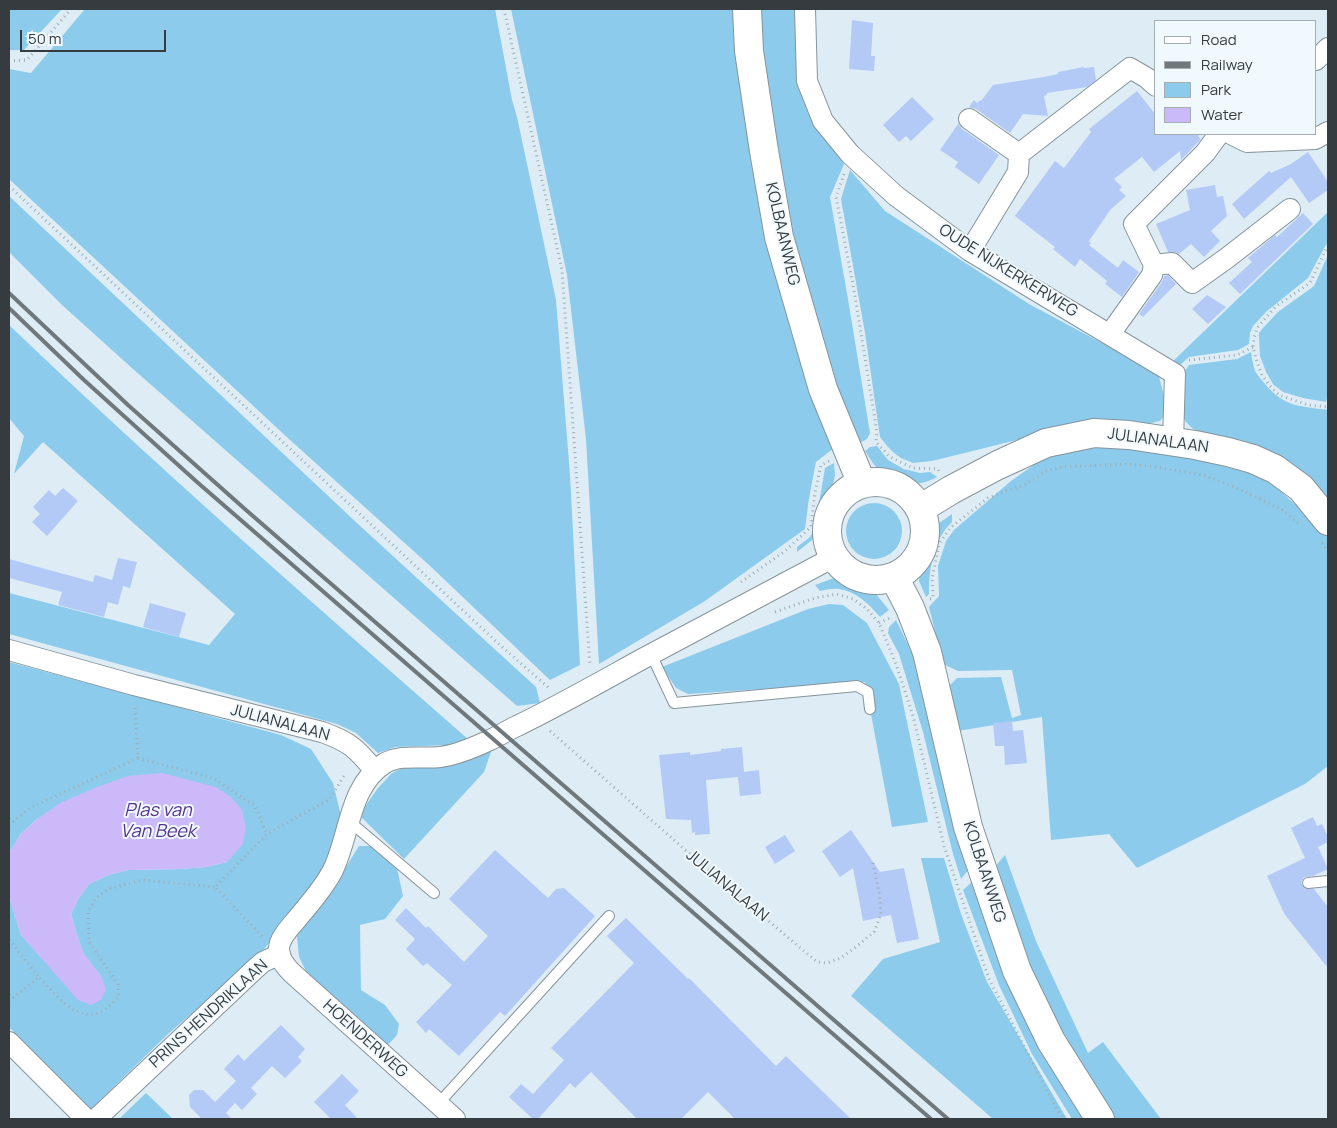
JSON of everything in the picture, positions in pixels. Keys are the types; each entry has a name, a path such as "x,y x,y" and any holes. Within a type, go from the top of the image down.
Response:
{"street":[{"name":"KOLBAANWEG","path":"747,9 749,51 779,238 823,389 862,484"},
{"name":"OUDE NIJKERKERWEG","path":"805,9 807,81 823,121 850,154 896,196 970,251 1175,374"},
{"path":"1317,59 1328,48"},
{"path":"970,251 1018,172 1019,154 1130,68 1154,84"},
{"path":"970,119 1019,154"},
{"path":"1233,135 1247,142 1315,139 1328,132"},
{"path":"1110,334 1152,275 1154,265 1134,224 1205,153 1217,135"},
{"path":"1154,265 1172,263 1192,283 1290,209"},
{"path":"1173,442 1175,374"},
{"name":"JULIANALAAN","path":"920,508 998,465 1046,443 1094,432 1173,442 1228,452 1253,459 1275,469 1300,488 1316,530"},
{"path":"876,482 889,484 901,489 912,497 920,508 925,524 924,541 919,556 908,569 894,577 878,581 860,578 846,570 834,557 828,540 828,523 834,506 846,492 862,484 876,482"},
{"path":"375,770 394,759 442,757 466,750 492,739 834,557"},
{"name":"KOLBAANWEG","path":"894,577 910,608 927,652 968,827 1017,971 1051,1041 1100,1119"},
{"name":"JULIANALAAN","path":"9,650 134,685 322,732 352,745 375,770"},
{"name":"PRINS HENDRIKLAAN","path":"96,1119 255,969 263,962 280,954 279,946 284,935 317,894 332,871 340,854 360,789 375,770"},
{"name":"HOENDERWEG","path":"280,954 282,961 292,973 456,1119"},
{"path":"9,1042 86,1119"}],"lane":[{"path":"651,654 674,703 858,686 868,692 870,709"},
{"path":"349,821 434,893"},
{"path":"1308,883 1328,880"},
{"path":"438,1104 609,916"}],"path":[{"path":"9,61 27,60 71,9"},
{"path":"504,9 562,270 590,669"},
{"path":"850,154 836,197 854,290 877,432 876,442 890,457 913,468 938,469 951,490"},
{"path":"9,186 501,646 549,688 557,684"},
{"path":"1328,245 1310,283 1276,306 1257,328 1254,338 1257,362 1262,375 1279,395 1308,405 1328,407"},
{"path":"1175,374 1188,360 1237,356 1254,347"},
{"path":"785,551 811,527 815,492 821,465 876,442"},
{"name":"JULIANALAAN","path":"910,608 933,598 932,580 939,544 950,528 988,498 1025,486 1048,470 1062,467 1126,464 1172,469 1203,475 1235,487 1281,509 1316,530 1328,551"},
{"path":"815,598 837,594 853,599 880,623 910,608"},
{"path":"134,685 138,758"},
{"name":"JULIANALAAN","path":"534,717 699,862 817,962 827,963 840,958 874,932 881,914 873,863"},
{"path":"9,825 30,808 138,758 213,778 255,806 267,834"},
{"path":"215,887 267,834 330,799 346,772 375,770"},
{"path":"9,940 39,977 71,1009 88,1015 102,1012 119,996 118,984 89,942 88,912 95,899 108,889 142,880 215,887 280,954"},
{"path":"9,1001 39,977"}],"green space":[{"path":"9,9 62,9 24,50 9,50"},
{"path":"85,9 495,9 512,100 556,300 570,475 580,665 550,680 428,564 290,440 9,179 9,69 31,73"},
{"path":"511,9 738,9 768,239 791,332 834,448 816,462 805,529 705,601 599,664 586,439 567,275"},
{"path":"759,9 795,9 797,74 825,140 844,164 830,197 870,433 867,439 858,444 830,380 808,307 784,195 765,83"},
{"path":"850,170 885,211 1029,304 1158,373 1167,413 1160,421 1147,424 1077,422 1029,437 932,461 913,463 894,453 880,437 865,333 841,199"},
{"path":"9,196 358,524 536,687 540,703 517,706 62,305 9,252"},
{"path":"1328,212 1328,241 1308,278 1267,311 1253,326 1249,344 1238,350 1189,357 1178,367 1172,362"},
{"path":"1328,255 1328,395 1326,402 1283,392 1273,384 1260,356 1259,333 1278,312 1314,286"},
{"path":"9,325 179,483 469,740 450,745 395,747 378,753 356,733 337,724 9,634 9,593 209,645 235,614 43,442 14,474 24,436 9,418"},
{"path":"1251,352 1255,371 1272,392 1293,404 1328,410 1328,508 1218,439 1193,429 1183,416 1184,372 1189,365 1237,359"},
{"path":"1108,443 1191,457 1266,478 1321,528 1328,538 1328,766 1305,784 1137,868 1109,834 1051,840 1042,717 958,731 949,686 957,678 1001,677 1012,718 1021,715 1012,670 958,671 943,664 929,607 939,596 938,566 946,541 954,530 1011,481 1042,459 1077,446"},
{"path":"877,446 888,460 904,469 920,473 930,472 937,477 915,484 885,476 875,466 865,451 870,447"},
{"path":"834,463 835,475 832,489 819,527 812,540 797,552 797,547 810,537 815,527 825,468"},
{"path":"869,503 879,503 894,511 900,520 902,531 900,542 894,551 879,559 869,559 858,554 851,547 846,536 846,526 851,515 858,508"},
{"path":"952,514 952,522 940,537 933,555 929,594 926,597 919,581 920,570 932,532 939,523"},
{"path":"837,577 853,580 871,588 889,610 880,617 867,603 851,593 837,589 820,591 815,585"},
{"path":"829,604 843,605 867,623 899,684 928,822 892,827 865,682 688,694 676,688 662,667 808,609"},
{"path":"896,620 924,682 970,868 961,879 923,732 899,654 888,633 889,627"},
{"path":"9,662 281,735 311,749 333,783 342,820 321,882 258,956 168,1034 91,1109 9,1027 9,896 21,935 48,965 101,976 84,955 71,914 78,899 89,884 108,875 128,870 206,867 227,862 37,819 20,835 9,853"},
{"path":"492,749 484,772 404,859 359,815 378,788 392,773 405,767"},
{"path":"359,846 370,846 397,868 403,896 385,919 360,925 361,990 385,1005 399,1024 397,1035 388,1045 307,973 299,957 297,936 329,894"},
{"path":"1005,855 1036,941 1088,1053 1103,1042 1161,1119 1114,1119 1074,1058 1022,953 993,869"},
{"path":"921,858 944,858 961,914 987,982 1067,1119 993,1119 851,996 883,959 940,942"},
{"path":"974,880 1089,1119 1072,1119 1032,1054 999,985 963,890"},
{"path":"146,1093 173,1119 119,1119"}],"water":[{"name":"Plas van Van Beek","path":"162,773 216,787 231,797 242,810 246,827 243,844 227,862 206,867 128,870 108,875 89,884 78,899 71,914 84,954 101,976 106,990 101,1000 91,1005 78,1000 21,935 9,896 9,853 20,835 37,819 62,802 128,776"}],"building":[{"path":"852,20 873,23 871,56 875,56 874,71 849,69"},
{"path":"1084,67 1094,67 1096,80 1087,87 1047,93 1044,96 1048,116 1023,114 1010,133 976,109 969,107 974,100 977,103 981,101 993,85 1044,77"},
{"path":"1137,91 1154,112 1154,135 1199,135 1201,139 1181,160 1180,151 1154,172 1142,157 1114,179 1122,187 1119,190 1126,196 1111,209 1089,241 1091,243 1089,245 1118,268 1123,260 1139,272 1122,297 1105,284 1107,281 1080,259 1075,267 1053,249 1055,247 1015,216 1055,161 1064,168 1091,132 1089,129"},
{"path":"912,97 934,119 911,141 906,136 899,142 883,125"},
{"path":"958,124 962,129 999,155 979,184 955,167 958,162 940,150"},
{"path":"1308,152 1328,182 1328,190 1309,203 1291,177 1244,219 1232,204 1269,171 1271,173 1291,164"},
{"path":"1215,185 1217,197 1223,196 1227,216 1211,231 1220,241 1204,257 1191,244 1179,254 1168,252 1156,224 1190,210 1186,190"},
{"path":"1303,213 1313,224 1240,294 1229,283 1252,262 1248,258 1275,235 1277,237"},
{"path":"1168,275 1176,284 1143,317 1139,314 1162,282 1164,276"},
{"path":"1207,295 1226,307 1208,324 1192,309"},
{"path":"63,488 78,501 47,536 32,522 40,514 33,507 49,490 55,496"},
{"path":"118,558 137,562 130,588 123,586 118,605 108,602 104,617 58,605 62,592 9,578 9,559 93,582 95,575 112,580"},
{"path":"150,603 186,613 179,637 143,627"},
{"path":"1012,721 1013,731 1023,730 1027,763 1005,765 1004,746 995,746 993,723"},
{"path":"742,747 744,772 759,770 761,794 740,796 738,777 706,780 710,834 695,835 695,832 692,833 691,820 666,819 659,755 690,752 690,755"},
{"path":"1313,817 1317,826 1322,824 1328,837 1328,842 1318,847 1328,869 1313,876 1304,877 1301,883 1305,889 1314,889 1328,907 1328,968 1285,915 1267,876 1305,858 1291,828"},
{"path":"851,830 880,872 904,868 919,939 897,943 891,915 863,921 853,868 840,877 822,851"},
{"path":"785,835 795,851 775,864 765,847"},
{"path":"495,850 548,898 556,889 564,888 595,916 505,1016 500,1012 459,1056 429,1029 426,1033 416,1022 452,985 427,963 423,966 406,949 415,939 395,920 406,908 426,928 428,926 464,962 488,936 449,899"},
{"path":"626,918 689,978 776,1066 786,1056 851,1119 735,1119 708,1092 681,1119 637,1119 591,1072 575,1088 570,1083 538,1119 533,1119 509,1097 521,1084 533,1094 564,1060 551,1048 634,963 607,936"},
{"path":"281,1025 305,1049 298,1057 302,1061 285,1078 272,1066 251,1088 257,1094 242,1110 235,1103 226,1113 232,1119 199,1119 200,1117 190,1107 189,1095 194,1090 203,1090 215,1102 236,1081 224,1069 238,1054 244,1061"},
{"path":"342,1074 359,1091 345,1105 358,1119 331,1119 314,1102"}],"railway":[{"path":"9,293 128,405 246,510 948,1119"},
{"path":"9,308 84,380 197,482 931,1119"}]}
